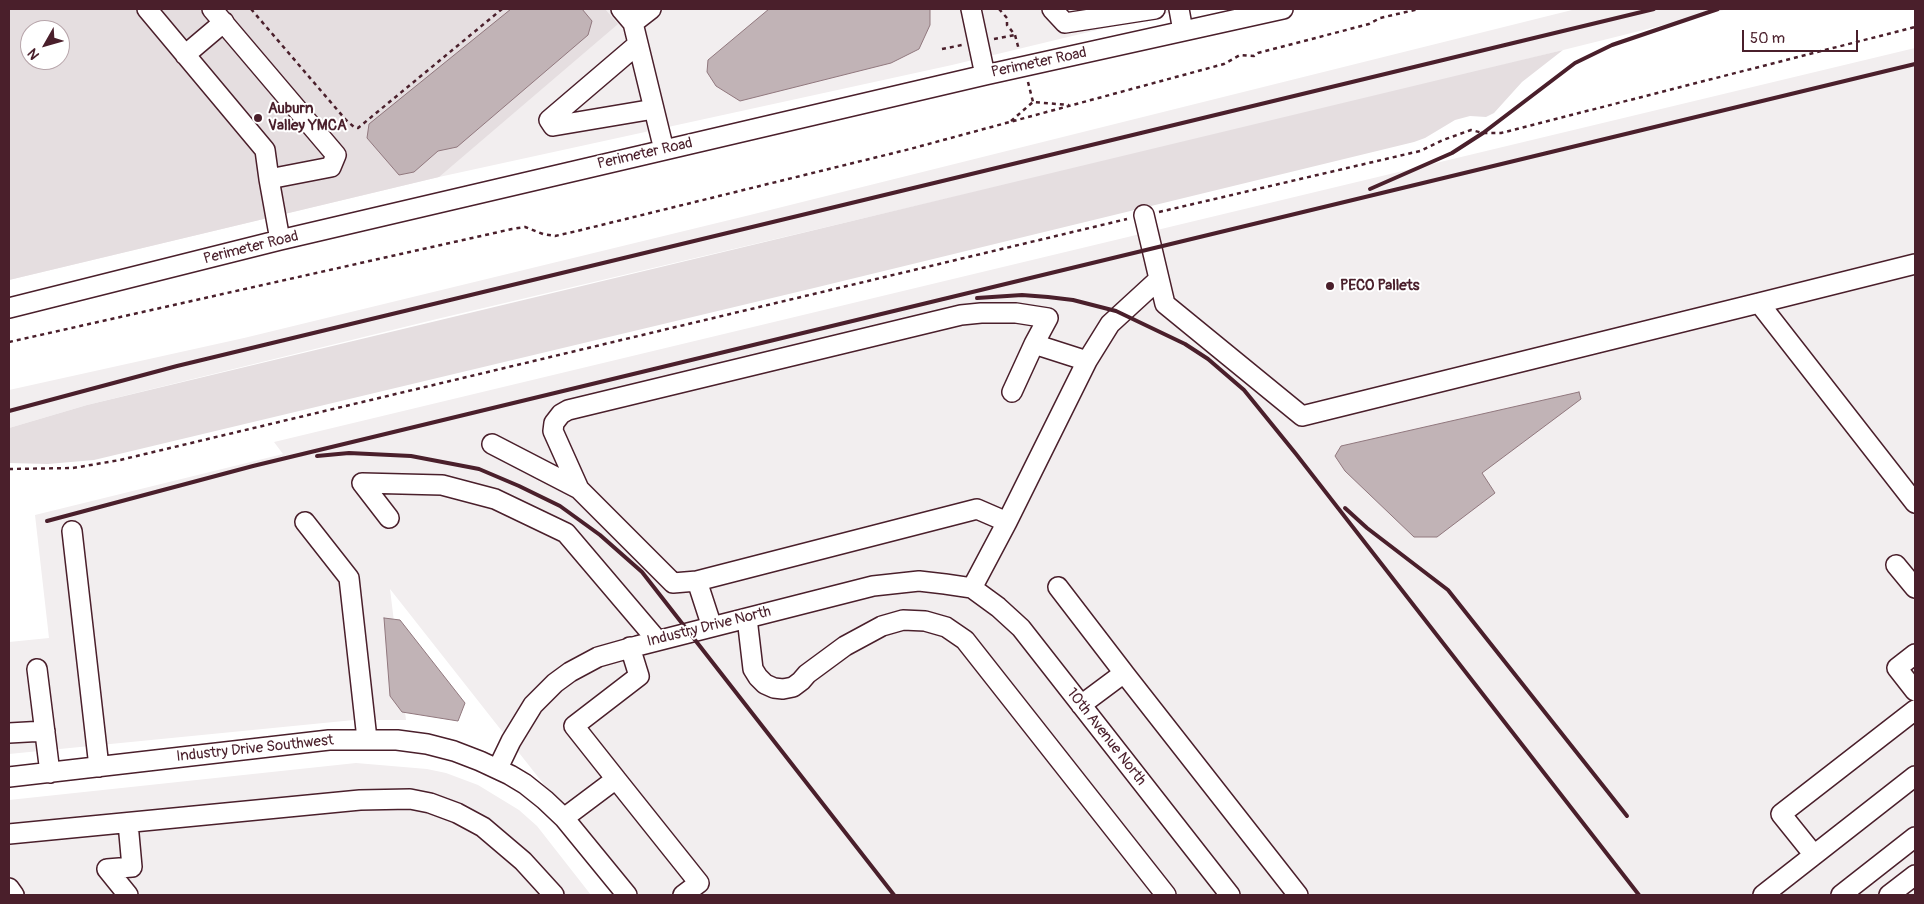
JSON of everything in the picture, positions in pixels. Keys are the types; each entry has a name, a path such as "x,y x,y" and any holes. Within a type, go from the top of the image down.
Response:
{"street":[{"path":"147,9 265,150 280,240"},
{"path":"650,9 627,16 638,44 664,150"},
{"path":"971,9 985,74"},
{"path":"1052,9 1065,23 1155,9"},
{"path":"1179,9 1184,31"},
{"name":"Perimeter Road","path":"9,308 280,240 985,74 1283,9"},
{"path":"185,54 218,16 336,156 332,167 270,179"},
{"path":"638,44 549,120 553,126 654,109"},
{"path":"1144,215 1165,304 1302,416 1915,264"},
{"path":"972,588 1087,361 1110,324 1159,278"},
{"path":"1759,302 1915,503"},
{"path":"579,490 553,431 554,423 561,414 568,410 961,315 1016,313 1048,318 1012,392"},
{"path":"1034,344 1087,361"},
{"path":"492,444 579,490 673,583 697,581 977,509 1007,522"},
{"path":"389,518 362,483 442,485 495,498 566,534 657,640"},
{"path":"305,522 349,578 367,739"},
{"path":"72,531 99,768"},
{"path":"1896,565 1915,588"},
{"path":"697,581 712,627"},
{"name":"Industry Drive North","path":"498,768 524,717 538,700 555,683 570,672 598,657 657,640 873,586 919,581 972,588"},
{"path":"1058,587 1298,895"},
{"name":"10th Avenue North","path":"972,588 1011,617 1081,705 1222,892"},
{"path":"747,618 753,669 765,684 783,689 801,682 807,674 845,646 882,626 903,620 925,621 946,628 965,640 1166,895"},
{"path":"630,647 639,676 574,726 699,883 683,895"},
{"path":"1915,654 1897,668 1915,691"},
{"path":"38,669 50,773"},
{"path":"1081,705 1124,673"},
{"path":"1814,855 1781,814 1915,710"},
{"path":"9,733 45,731"},
{"name":"Industry Drive Southwest","path":"9,777 99,768 262,746 328,740 397,740 427,744 454,751 498,768 525,784 564,818 623,894"},
{"path":"1763,895 1915,776"},
{"path":"564,818 616,779"},
{"path":"9,834 360,800 410,799 430,803 458,813 483,827 523,861 554,895"},
{"path":"128,822 132,867 107,869 128,895"},
{"path":"1841,895 1915,837"},
{"path":"1889,895 1915,875"},
{"path":"9,888 14,895"}],"path":[{"path":"251,9 346,120 354,128 358,128 502,9"},
{"path":"999,9 1007,18 1007,25 1015,34 1024,66"},
{"path":"9,342 512,229 525,227 543,234 556,236 836,168 1224,64 1240,55 1254,56 1258,53 1369,24 1380,18 1419,9"},
{"path":"9,469 73,468 120,460 1144,215 1420,151 1471,130 1483,134 1501,133 1915,27"},
{"path":"1011,121 1033,102 1070,106"}],"shaded area":[{"name":"Auburn Valley YMCA","path":"9,9 1184,9 952,65 439,177 9,280"},
{"name":"Auburn Valley YMCA","path":"9,9 605,9 618,24 439,177 9,280"},
{"path":"511,9 582,9 592,21 588,35 457,147 438,151 414,172 399,175 367,138 369,124"},
{"path":"769,9 930,9 930,25 919,49 891,63 740,101 716,86 707,72 708,60"},
{"path":"1576,9 1728,9 1322,110 437,319 87,405 9,428 9,390 244,338 750,215"},
{"path":"1915,48 1915,895 631,895 390,589 406,720 354,720 9,754 9,642 49,638 35,515 283,454 274,442"},
{"path":"1563,50 1522,82 1494,113 1486,117 1470,116 1455,120 1425,138 1414,142 94,460 48,464 9,463 9,428 87,405"},
{"path":"1579,392 1581,399 1482,473 1495,493 1437,537 1414,537 1345,471 1335,456 1341,446"},
{"path":"384,618 400,620 465,703 458,721 402,712 390,696"},
{"path":"356,763 427,769 446,773 478,785 519,810 537,826 591,895 9,895 9,800"}],"railway":[{"path":"9,411 177,366 1654,9"},
{"path":"1370,189 1452,153 1483,133 1575,63 1612,45 1718,9"},
{"path":"47,521 253,466 1915,64"},
{"path":"977,298 1022,295 1048,297 1073,300 1116,311 1185,344 1208,359 1244,390 1296,454 1639,895"},
{"path":"317,456 349,453 411,456 479,469 560,506 600,535 642,572 894,895"},
{"path":"1345,508 1367,528 1448,590 1627,816"}],"place":[{"name":"Auburn Valley YMCA","path":"258,118"},
{"name":"PECO Pallets","path":"1330,286"}]}
